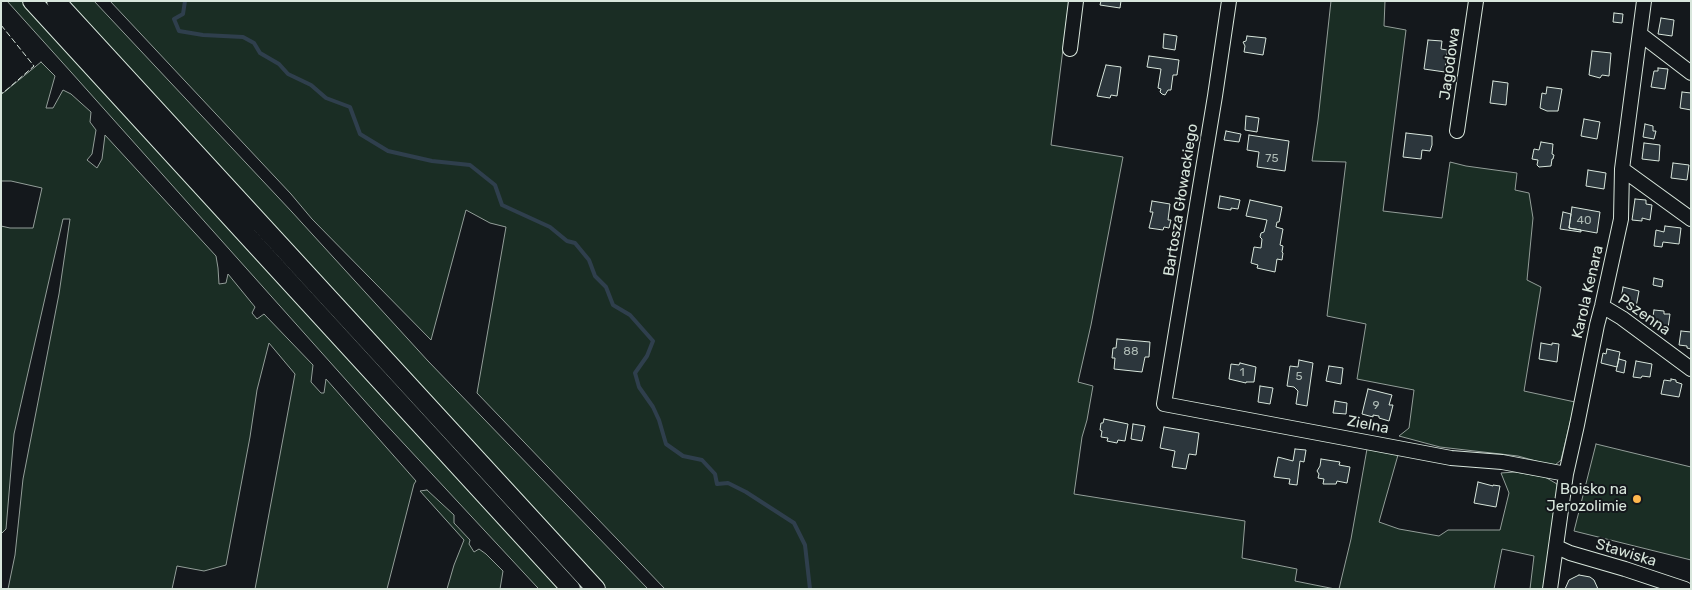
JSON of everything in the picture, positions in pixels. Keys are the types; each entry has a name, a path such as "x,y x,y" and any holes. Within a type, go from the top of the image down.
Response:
{"main road":[{"path":"32,1 571,589"},
{"path":"56,1 596,589"}],"street":[{"path":"1070,50 1076,1"},
{"name":"Bartosza Głowackiego","path":"1164,404 1215,96 1228,1"},
{"name":"Jagodowa","path":"1457,131 1476,1"},
{"name":"Karola Kenara","path":"1550,589 1566,474 1621,220 1622,169 1644,1"},
{"path":"1640,34 1691,73"},
{"path":"1622,169 1691,219"},
{"name":"Pszenna","path":"1602,306 1622,318 1691,369"},
{"name":"Zielna","path":"1164,404 1451,458 1502,462 1566,474"},
{"name":"Stawiska","path":"1557,547 1570,553 1685,589"}],"green space":[{"path":"7,1 22,1 561,589 539,589 537,587 380,418"},
{"path":"65,1 94,1 292,212 428,361 648,589 606,589"},
{"path":"110,1 1069,1 1051,145 1123,157 1091,325 1078,382 1093,386 1082,437 1074,494 1245,521 1242,558 1297,569 1295,581 1335,589 665,589 477,393 506,227 490,223 466,210 431,340 312,219 291,194"},
{"path":"1331,1 1385,1 1384,26 1406,30 1383,211 1442,218 1450,162 1517,173 1515,190 1529,193 1533,218 1527,280 1541,287 1524,391 1575,402 1561,460 1554,466 1518,456 1440,447 1399,436 1409,428 1414,390 1357,379 1366,324 1327,316 1346,162 1312,161"},
{"path":"41,62 55,76 46,108 53,108 63,90 71,94 91,112 90,122 96,130 92,154 87,160 97,168 102,159 105,135 216,256 219,284 226,283 228,274 255,307 252,313 257,319 264,314 313,365 311,382 321,393 324,393 326,379 416,481 387,589 255,589 295,374 269,343 257,390 226,565 204,571 177,566 172,589 8,589 15,555 23,479 59,294 70,219 63,219 14,434 6,529 1,534 1,226 33,228 42,188 11,181 1,181 1,93"},
{"name":"Boisko na Jerozolimie","path":"1596,444 1691,467 1691,560 1574,531"},
{"path":"1367,449 1398,455 1379,522 1399,529 1439,536 1448,530 1500,530 1509,493 1501,473 1515,472 1545,477 1557,484 1558,491 1544,589 1530,589 1534,556 1502,549 1494,589 1339,589 1351,539"},
{"path":"427,490 454,515 454,523 470,540 469,544 474,552 479,549 503,571 500,589 447,589 464,540 420,491"}],"building":[{"path":"1101,1 1121,1 1120,8 1100,5"},
{"path":"1614,13 1623,14 1622,23 1613,22"},
{"path":"1661,18 1674,20 1672,36 1658,34"},
{"path":"1164,34 1177,36 1175,50 1163,48"},
{"path":"1247,36 1266,38 1263,55 1244,52 1245,46 1243,42 1246,41"},
{"path":"1428,40 1442,41 1441,49 1447,50 1445,72 1424,69"},
{"path":"1592,51 1611,53 1609,76 1602,75 1600,78 1589,75"},
{"path":"1149,56 1179,60 1177,75 1173,75 1171,90 1168,90 1165,95 1158,88 1161,69 1147,67"},
{"path":"1106,65 1121,67 1117,96 1111,95 1110,98 1097,96"},
{"path":"1658,68 1668,69 1665,89 1651,87 1654,71 1658,71"},
{"path":"1493,81 1508,83 1506,105 1490,103"},
{"path":"1547,87 1562,89 1558,111 1547,111 1540,108 1542,93 1546,94"},
{"path":"1682,92 1691,93 1691,110 1680,108"},
{"path":"1246,116 1259,118 1257,132 1245,130"},
{"path":"1584,119 1600,122 1597,139 1581,136"},
{"path":"1645,124 1653,126 1653,131 1656,131 1654,139 1643,137"},
{"path":"1226,131 1241,134 1239,142 1224,140"},
{"path":"1406,133 1432,136 1430,151 1422,150 1421,159 1403,157"},
{"path":"1249,135 1289,141 1285,171 1257,167 1259,152 1247,150"},
{"path":"1541,142 1553,144 1552,154 1554,155 1551,166 1539,167 1537,165 1538,160 1532,159 1534,149 1539,150"},
{"path":"1644,143 1660,145 1659,161 1642,159"},
{"path":"1673,163 1689,165 1687,180 1671,178"},
{"path":"1588,170 1606,173 1604,189 1586,186"},
{"path":"1220,196 1240,200 1238,209 1218,208"},
{"path":"1635,199 1646,200 1646,204 1652,205 1650,220 1642,218 1642,221 1632,220"},
{"path":"1250,200 1282,207 1276,227 1283,229 1280,245 1283,246 1283,253 1282,260 1277,259 1275,272 1257,268 1258,265 1251,263 1254,247 1261,248 1262,239 1260,237 1261,233 1264,232 1267,220 1246,216"},
{"path":"1152,201 1170,204 1168,220 1171,220 1169,228 1164,227 1163,230 1149,228 1153,212 1150,212"},
{"path":"1572,207 1600,212 1597,233 1569,228"},
{"path":"1563,212 1571,214 1569,228 1581,230 1581,232 1560,229"},
{"path":"1665,226 1681,228 1679,244 1663,242 1662,247 1654,246 1656,230 1664,232"},
{"path":"1654,278 1663,280 1662,287 1653,285"},
{"path":"1623,287 1639,291 1636,307 1628,305 1628,300 1621,299"},
{"path":"1654,310 1670,314 1668,328 1652,323"},
{"path":"1681,331 1691,332 1691,349 1687,348 1687,346 1679,345"},
{"path":"1117,339 1150,342 1149,357 1145,357 1142,372 1114,369 1115,358 1112,358 1113,348 1116,348"},
{"path":"1541,343 1559,344 1557,362 1539,359"},
{"path":"1607,349 1620,352 1617,367 1601,363 1603,353 1606,354"},
{"path":"1619,359 1626,361 1624,373 1616,371"},
{"path":"1299,360 1313,363 1307,406 1296,404 1298,391 1294,387 1287,386 1290,366 1298,367"},
{"path":"1636,361 1652,364 1650,377 1633,377"},
{"path":"1240,363 1256,367 1254,382 1246,383 1229,379 1231,364 1239,365"},
{"path":"1329,366 1343,368 1341,384 1326,381"},
{"path":"1671,379 1682,384 1679,397 1661,394 1664,380 1671,381"},
{"path":"1260,386 1273,388 1270,404 1258,402"},
{"path":"1368,389 1392,395 1389,405 1393,405 1389,421 1379,418 1379,416 1373,415 1373,417 1362,414"},
{"path":"1335,401 1347,403 1346,414 1333,413"},
{"path":"1104,419 1128,424 1125,441 1118,440 1117,443 1107,441 1108,438 1101,437 1101,423 1103,423"},
{"path":"1133,424 1145,426 1142,441 1131,439"},
{"path":"1164,427 1199,433 1196,455 1189,454 1186,469 1172,467 1175,451 1160,448"},
{"path":"1295,449 1306,450 1304,462 1300,461 1297,485 1289,484 1290,479 1274,477 1278,457 1293,461"},
{"path":"1321,459 1340,462 1339,465 1350,467 1347,483 1337,481 1336,484 1323,484 1324,479 1318,478 1319,474 1317,471"},
{"path":"1478,482 1500,486 1496,507 1474,503"},
{"path":"1579,575 1590,577 1594,580 1598,589 1565,589 1569,580"}],"waterway":[{"path":"185,1 183,14 174,19 179,31 203,35 243,37 254,43 260,53 279,64 288,74 311,85 326,98 350,107 360,134 388,151 432,161 470,165 495,185 502,205 550,227 567,241 575,243 589,260 595,276 606,287 613,305 630,315 653,341 647,356 635,373 639,387 653,407 659,420 666,444 683,456 702,460 715,474 717,484 728,483 746,492 794,523 805,545 810,589"}],"fence":[{"path":"1,25 34,66 1,93"}],"place":[{"name":"Boisko na Jerozolimie","path":"1637,499"}]}
